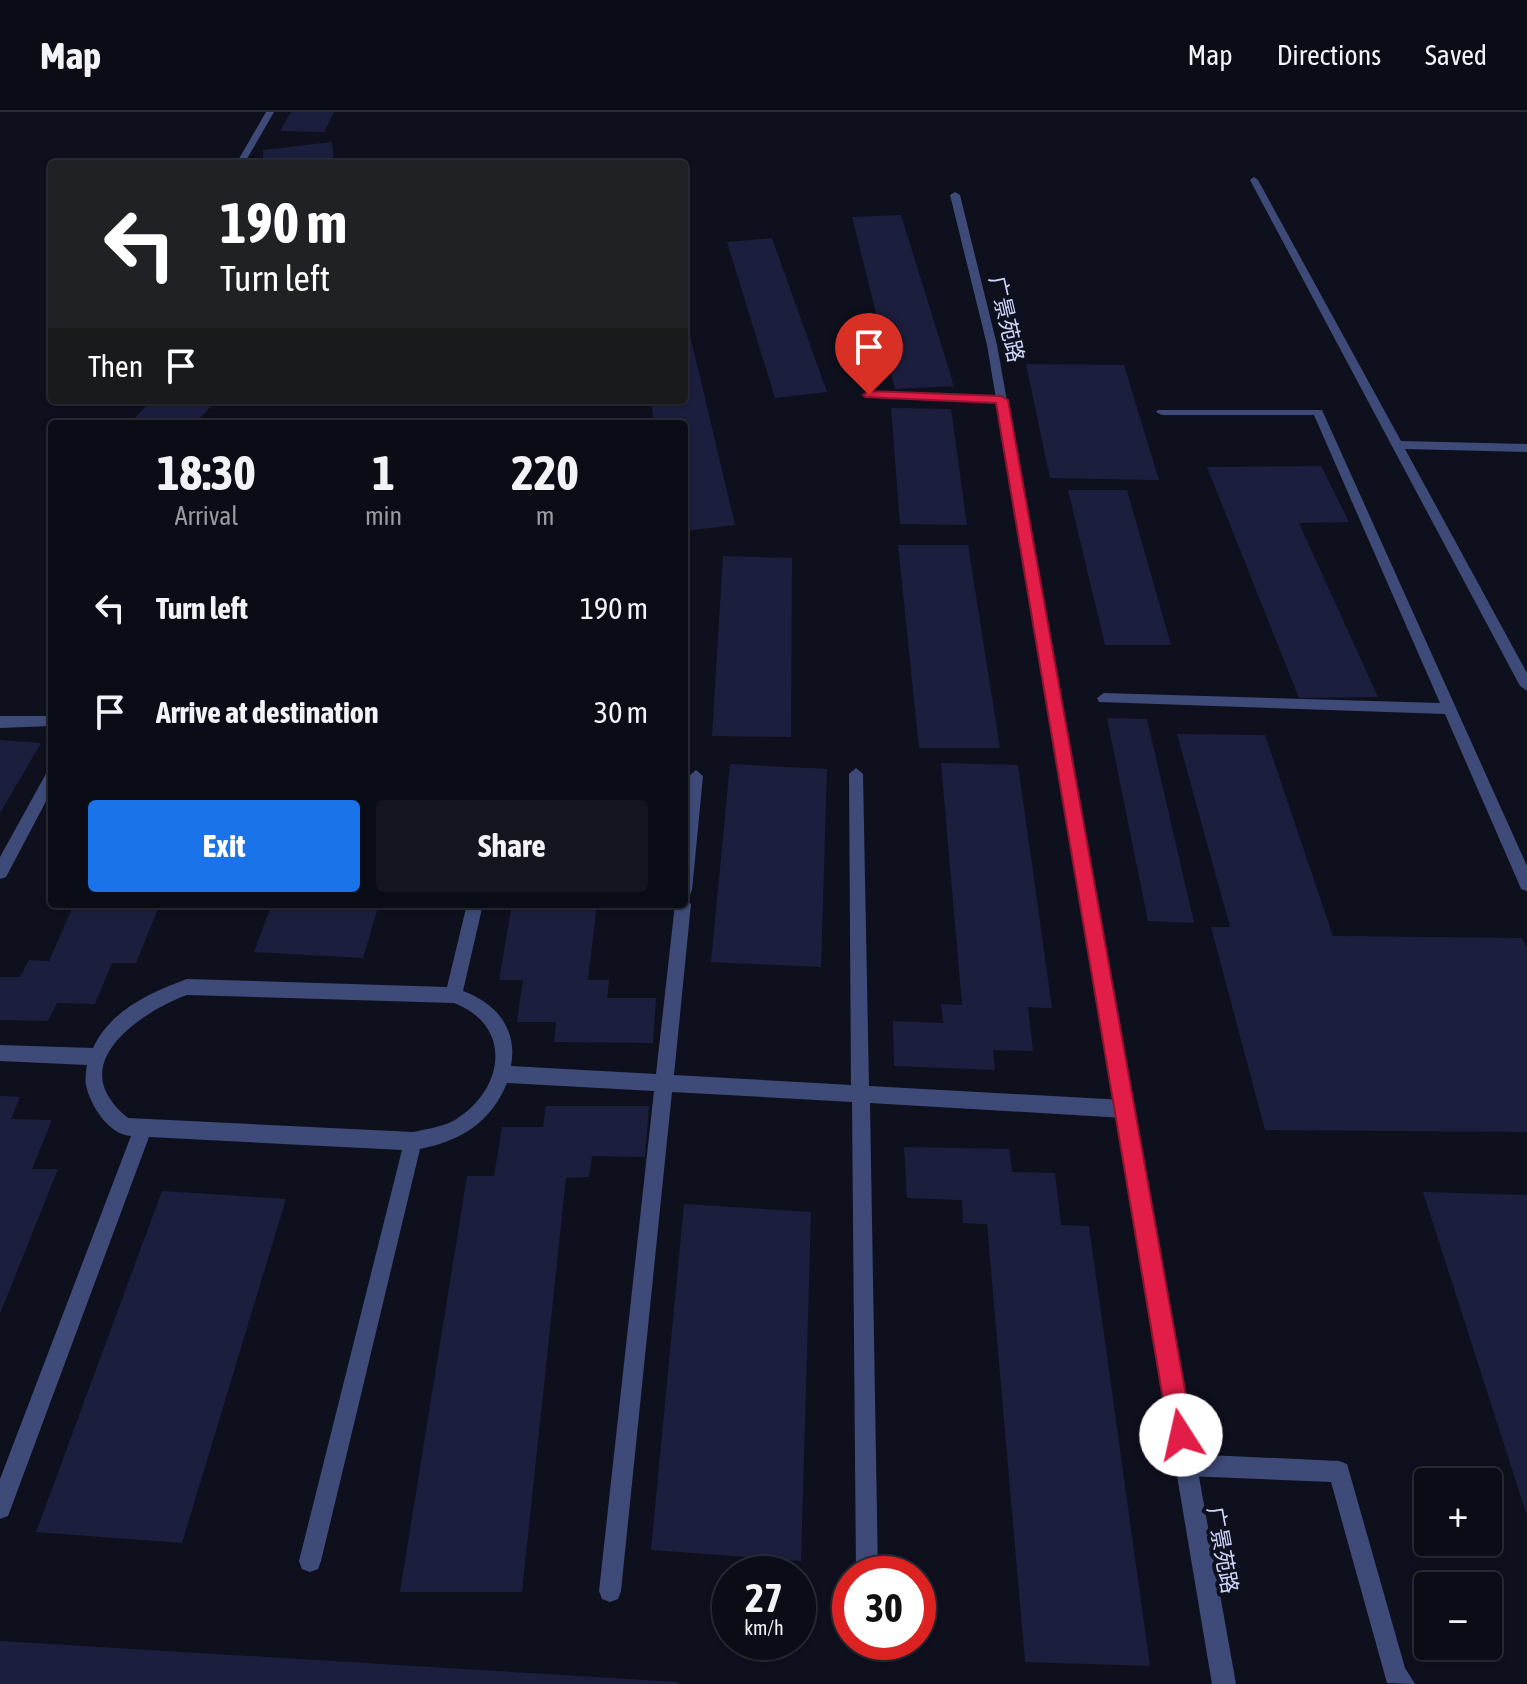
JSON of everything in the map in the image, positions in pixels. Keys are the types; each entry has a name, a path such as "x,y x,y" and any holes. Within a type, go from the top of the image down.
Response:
{"street":[{"path":"242,160 270,112"},
{"path":"1254,180 1527,686"},
{"name":"广景苑路","path":"955,195 992,345 1224,1684"},
{"path":"869,395 1001,400"},
{"path":"1162,412 1318,412 1527,884"},
{"path":"1398,445 1527,448"},
{"path":"1104,698 1450,709"},
{"path":"0,722 48,721"},
{"path":"856,774 867,1556"},
{"path":"688,852 696,776"},
{"path":"0,872 48,783"},
{"path":"454,995 474,908"},
{"path":"610,1591 683,908"},
{"path":"187,987 454,995 474,1002 491,1016 502,1035 504,1058 501,1074 487,1104 467,1123 441,1137 413,1141 124,1127 105,1113 95,1093 94,1071 102,1047 117,1025 138,1006 162,993 187,987"},
{"path":"0,1053 99,1057"},
{"path":"501,1074 1124,1109"},
{"path":"0,1508 143,1128"},
{"path":"310,1561 413,1141"},
{"path":"1186,1465 1339,1472 1395,1675 1403,1684"}],"building":[{"path":"291,112 334,112 324,132 280,131"},
{"path":"332,142 334,160 263,160 263,150"},
{"path":"901,215 954,386 895,389 852,217"},
{"path":"772,238 827,392 775,398 727,242"},
{"path":"688,327 735,525 688,531 688,420 654,420 651,404 688,404"},
{"path":"1026,364 1124,365 1159,480 1050,478"},
{"path":"148,404 213,404 198,420 133,420"},
{"path":"891,408 951,409 967,525 900,524"},
{"path":"1321,466 1349,522 1299,523 1378,697 1299,698 1207,467"},
{"path":"1068,490 1127,490 1171,645 1105,645"},
{"path":"898,545 968,545 1000,748 919,748"},
{"path":"723,556 792,558 791,737 712,736"},
{"path":"1107,718 1147,719 1194,923 1148,921"},
{"path":"1177,734 1265,735 1333,936 1522,938 1527,948 1527,1132 1265,1130 1211,927 1230,927"},
{"path":"0,740 41,743 0,813"},
{"path":"941,763 1018,765 1052,1008 1028,1007 1033,1051 993,1050 995,1070 894,1066 893,1021 943,1023 941,1004 962,1005"},
{"path":"730,764 827,769 821,967 711,962"},
{"path":"72,908 158,908 136,963 112,963 95,1004 57,1003 48,1021 0,1020 0,977 20,977 29,960 49,961"},
{"path":"270,908 378,908 363,958 254,952"},
{"path":"511,908 597,908 588,980 609,980 607,998 656,998 653,1043 554,1042 556,1022 517,1022 523,980 499,980"},
{"path":"0,1096 20,1097 11,1119 52,1120 32,1169 58,1169 0,1314"},
{"path":"546,1106 649,1106 645,1157 592,1156 589,1177 566,1178 522,1592 400,1592 467,1176 494,1176 502,1127 543,1127"},
{"path":"904,1147 1009,1149 1012,1172 1055,1173 1061,1225 1089,1226 1150,1666 1025,1662 987,1224 963,1223 962,1200 907,1198"},
{"path":"162,1191 286,1199 182,1543 36,1532"},
{"path":"1423,1192 1527,1195 1527,1513 1526,1513"},
{"path":"684,1204 811,1212 801,1556 733,1556 651,1550"},
{"path":"0,1641 678,1682 678,1684 0,1684"}],"route":[{"path":"869,395 1001,400 1181,1435"}]}
